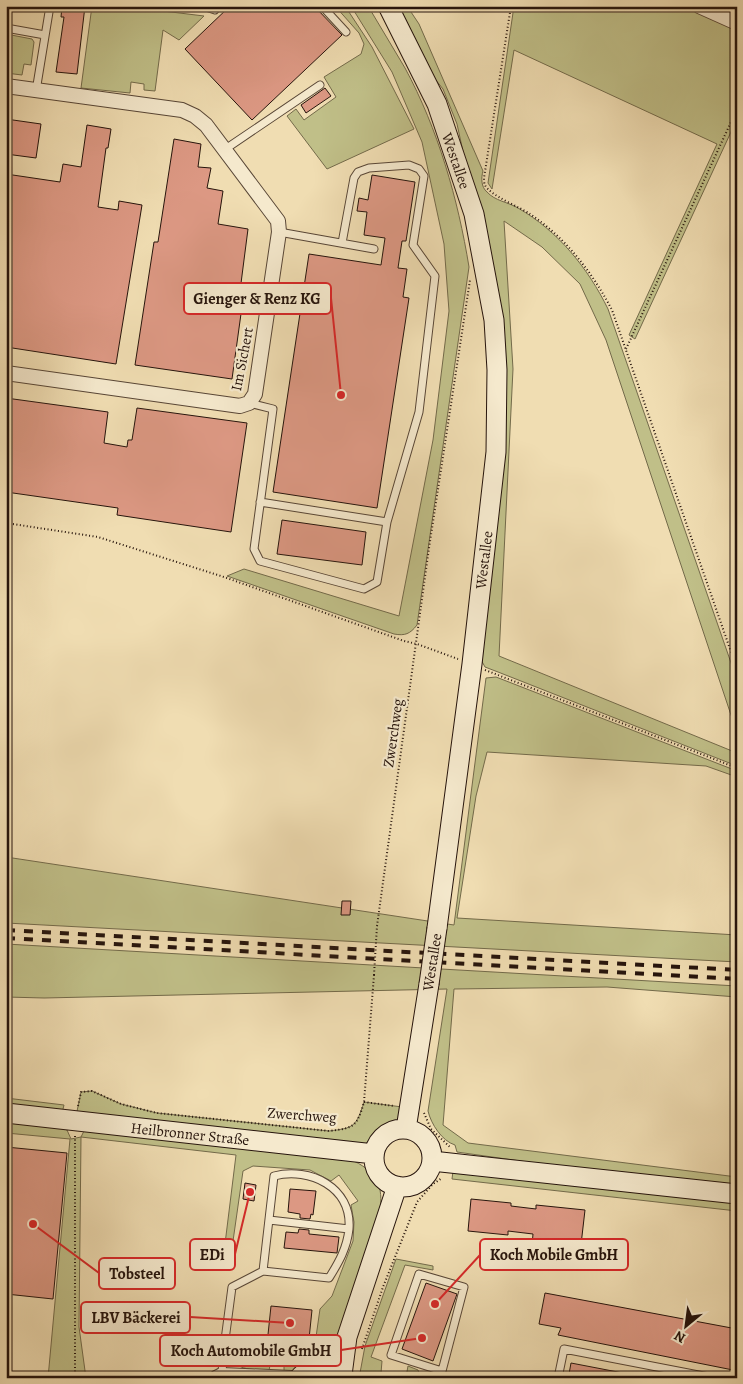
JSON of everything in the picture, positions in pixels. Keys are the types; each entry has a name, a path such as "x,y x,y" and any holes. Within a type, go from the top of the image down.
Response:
{"main road":[{"name":"Westallee","path":"388,6 437,104 474,214 494,320 497,370 496,452 472,664 437,928 406,1129"},
{"name":"Heilbronner Straße","path":"6,1114 374,1154"},
{"path":"406,1129 417,1132 425,1139 431,1149 432,1160 428,1172 420,1181 409,1186 397,1186 387,1182 379,1174 374,1154 378,1142 386,1134 406,1129"},
{"path":"432,1160 737,1194"},
{"path":"343,1376 346,1337 397,1186"},
{"path":"323,1367 346,1337"},
{"path":"299,1378 310,1369 323,1367 335,1370 343,1376"}],"street":[{"path":"699,6 737,24"},
{"path":"6,86 182,110 195,116 206,125 278,221 280,232"},
{"name":"Im Sichert","path":"6,373 240,406 249,403 255,394 280,232"},
{"path":"219,1377 292,1378"}],"lane":[{"path":"36,90 50,6"},
{"path":"203,6 215,10 218,6"},
{"path":"322,6 346,32"},
{"path":"6,28 45,35"},
{"path":"224,150 320,85"},
{"path":"249,403 273,409 254,549 260,561 364,590 377,582 387,522 419,412 434,276 413,245 424,176 419,169 409,165 369,168 358,172 354,178 342,243"},
{"path":"280,232 374,249"},
{"path":"260,502 387,522"},
{"path":"219,1377 232,1286 264,1271 329,1278 342,1258 349,1229 347,1209 335,1190 320,1179 300,1174 274,1176 264,1271"},
{"path":"269,1220 349,1229"},
{"path":"419,1274 464,1287 440,1376 391,1355 419,1274"},
{"path":"558,1378 564,1349 714,1378"}],"path":[{"path":"511,6 484,178 485,185 488,190 520,207 545,224 582,261 599,285 612,310 737,669"},
{"path":"626,349 737,109"},
{"path":"6,523 98,537 224,578 472,664 737,768"},
{"name":"Zwerchweg","path":"76,1378 75,1121 81,1092 92,1091 122,1104 157,1113 329,1131 349,1129 359,1118 364,1102 377,926 417,644"},
{"path":"361,1351 383,1287 417,1202 432,1184 447,1175"}],"shaded area":[{"path":"92,6 122,6 204,16 179,40 163,30 155,91 144,90 144,84 131,82 130,93 81,88"},
{"path":"335,6 345,6 372,47 414,129 327,169 287,116 296,109 304,120 336,97 324,77 361,54 364,44 359,33"},
{"path":"351,6 368,6 417,91 437,140 453,190 469,267 417,625 407,634 401,635 227,576 244,569 399,616 433,440 449,311 444,244 422,142 392,72"},
{"path":"397,6 407,6 419,24 483,171 482,182 485,190 490,195 533,217 559,239 591,279 608,309 737,680 737,733 606,340 580,284 542,247 504,221 513,369 499,656 737,753 737,766 485,667 479,656 502,453 464,156 457,124 443,89 431,74"},
{"path":"514,6 686,6 737,29 737,119 635,339 629,335 717,144 514,50 492,189 488,183"},
{"path":"6,34 32,39 34,42 31,65 24,64 22,75 6,73"},
{"path":"496,677 737,771 737,777 706,766 487,752 476,796 457,918 737,935 737,962 6,923 6,857 454,925 486,678"},
{"path":"6,944 737,986 737,997 607,987 454,989 443,1125 468,1143 737,1177 737,1188 619,1175 457,1152 455,1145 446,1140 438,1131 428,1111 447,989 44,998 6,997"},
{"path":"92,1091 121,1104 157,1113 329,1131 344,1129 353,1125 359,1117 364,1102 410,1108 406,1129 394,1131 382,1138 374,1154 75,1121 81,1092"},
{"path":"6,1098 64,1105 62,1113 6,1107"},
{"path":"6,1120 59,1125 67,1130 71,1139 81,1137 79,1327 86,1378 48,1378 70,1139 6,1133"},
{"path":"92,1128 354,1161 370,1171 375,1177 380,1191 379,1217 346,1316 328,1352 320,1361 284,1373 284,1366 277,1366 278,1348 295,1350 295,1343 315,1344 320,1309 332,1296 353,1241 354,1222 351,1205 358,1201 339,1175 331,1181 310,1170 253,1166 243,1171 229,1269 222,1268 236,1155 81,1137 84,1131"},
{"path":"453,1171 737,1199 737,1211 452,1179"},
{"path":"396,1259 433,1266 433,1270 405,1265 371,1357 382,1361 381,1373 406,1377 408,1366 418,1370 421,1378 363,1378 360,1373 365,1346"},
{"path":"229,1349 240,1351 242,1359 249,1362 258,1360 263,1351 272,1353 269,1371 239,1366 231,1357"}],"building":[{"path":"62,6 85,6 77,74 56,72 64,17 61,17"},
{"path":"230,6 314,6 342,35 252,120 185,49"},
{"path":"325,88 331,96 306,113 301,105"},
{"path":"6,119 41,124 36,158 6,154"},
{"path":"87,125 111,129 108,148 106,148 98,207 118,210 119,201 142,205 116,364 6,347 6,174 60,182 63,164 81,167"},
{"path":"174,139 201,144 198,167 211,168 207,188 223,191 218,224 248,229 240,291 244,292 232,379 135,365 154,242 158,242"},
{"path":"372,175 415,182 406,241 402,241 398,268 407,269 403,297 409,298 377,508 273,492 309,254 381,265 385,238 364,235 367,212 357,211 359,198 368,200"},
{"path":"6,398 108,412 104,443 127,447 128,440 132,440 137,408 247,423 231,532 117,515 118,508 6,492"},
{"path":"282,520 366,532 362,565 277,554"},
{"path":"342,901 351,901 350,915 341,915"},
{"path":"6,1147 67,1153 53,1299 6,1294"},
{"path":"245,1183 256,1185 254,1201 243,1199"},
{"path":"290,1189 316,1191 313,1215 311,1214 310,1219 300,1218 300,1214 288,1212"},
{"path":"471,1199 511,1203 511,1206 536,1209 536,1205 585,1210 579,1262 531,1257 533,1234 508,1231 508,1235 468,1231"},
{"path":"299,1229 309,1230 309,1234 339,1237 337,1253 284,1248 286,1232 298,1233"},
{"path":"426,1283 457,1294 433,1361 402,1349"},
{"path":"545,1293 737,1329 737,1350 733,1370 558,1335 561,1328 539,1324"},
{"path":"271,1306 312,1310 309,1339 294,1337 293,1347 267,1344"},
{"path":"571,1363 623,1373 622,1378 588,1378 569,1374"}],"railway":[{"path":"6,930 737,970"},
{"path":"6,938 737,979"}],"place":[{"name":"Gienger & Renz KG","path":"341,395"},
{"name":"EDi","path":"250,1192"},
{"name":"Tobsteel","path":"33,1224"},
{"name":"Koch Mobile GmbH","path":"435,1304"},
{"name":"LBV Bäckerei","path":"290,1323"},
{"name":"Koch Automobile GmbH","path":"422,1338"}]}
